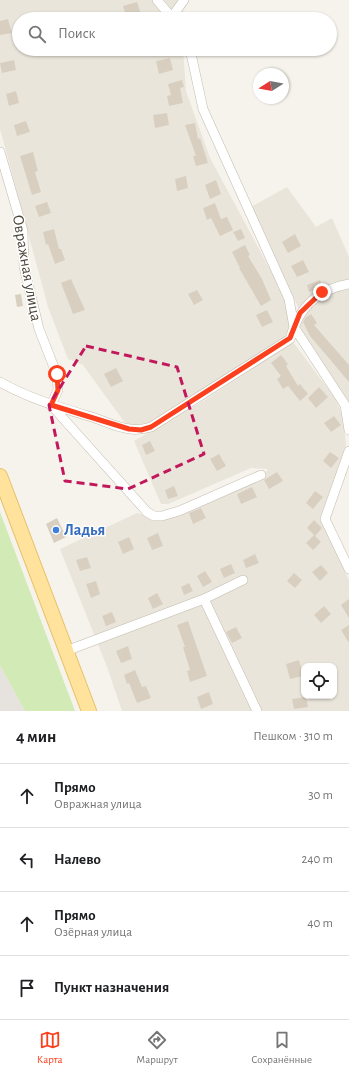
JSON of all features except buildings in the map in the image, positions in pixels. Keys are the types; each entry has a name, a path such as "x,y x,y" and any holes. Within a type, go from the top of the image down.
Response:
{"main road":[{"path":"0,476 89,711"}],"street":[{"path":"157,0 167,12"},
{"path":"176,12 184,0"},
{"path":"192,56 203,108 289,299 294,327 345,405 349,430"},
{"name":"Овражная улица","path":"0,152 23,231 24,267 39,329 57,374 58,390 51,405"},
{"path":"0,382 17,391 51,405 129,429 141,430 151,427 290,338 300,313 322,292 349,284"},
{"path":"51,405 147,512 154,516 162,516 179,511 261,475"},
{"path":"349,451 325,519 349,569"},
{"path":"66,651 204,599 243,580"},
{"path":"204,599 257,711"}],"highlighted area":[{"path":"86,346 177,367 204,454 128,489 65,481 49,405"}],"shaded area":[{"path":"0,0 153,0 162,12 12,12 12,56 184,56 186,91 210,158 286,299 291,327 287,336 153,422 139,426 125,423 83,365 68,359 48,307 0,129"},
{"path":"164,0 179,0 172,10"},
{"path":"287,187 316,227 332,218 349,257 349,279 340,283 299,309 251,207"},
{"path":"349,288 349,404 298,325 301,317 321,296"},
{"path":"293,342 335,398 343,416 346,445 320,518 349,580 349,711 122,711 107,667 60,549 137,513 161,520 212,502 260,480 268,469 251,468 168,504 161,504 134,441 205,400"},
{"path":"0,665 25,711 0,711"}],"green space":[{"path":"0,512 75,711 25,711 0,665"}],"place":[{"name":"Ладья","path":"56,530"}],"route":[{"path":"57,374 58,390 51,405 129,429 141,430 151,427 290,338 300,313 322,292"}]}
